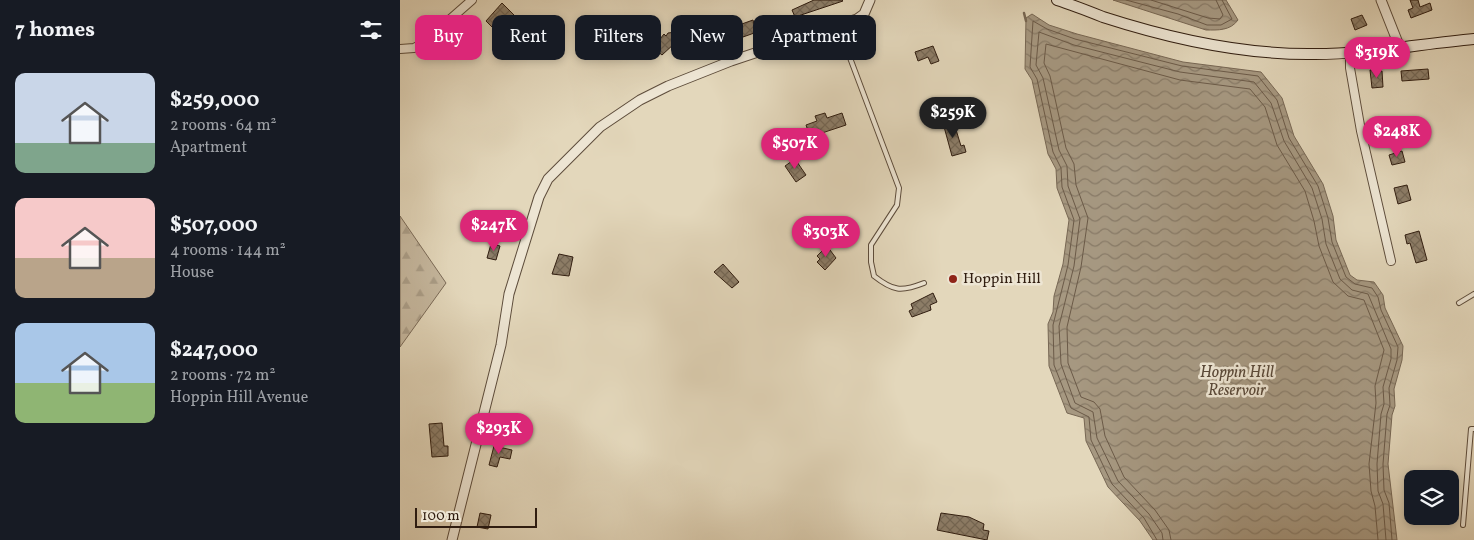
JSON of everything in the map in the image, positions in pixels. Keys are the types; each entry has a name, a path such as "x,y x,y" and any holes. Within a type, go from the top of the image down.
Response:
{"main road":[{"path":"1057,0 1104,17 1198,42 1277,53 1350,52 1474,39"}],"street":[{"path":"400,49 414,48 423,42 472,0"},
{"path":"862,15 870,0"},
{"path":"1381,0 1400,48"},
{"path":"1350,52 1350,68 1361,131 1391,261"},
{"path":"452,540 501,345 510,294 539,197 548,179 600,127 640,100 698,72 753,54"}],"lane":[{"path":"851,60 899,188 897,204 871,245 871,262 874,276 892,289 908,289 924,283"},
{"path":"1459,303 1474,294"},
{"path":"1463,525 1472,450 1471,428 1474,429"},
{"path":"1468,471 1474,471"}],"green space":[{"path":"400,216 446,283 400,347"}],"water":[{"path":"1113,0 1226,0 1238,20 1228,28 1206,30"},
{"name":"Hoppin Hill Reservoir","path":"1032,14 1049,25 1077,34 1183,62 1261,72 1282,98 1294,136 1323,184 1333,216 1336,240 1350,275 1357,280 1374,282 1383,295 1385,308 1403,346 1402,360 1394,389 1395,406 1392,415 1388,464 1397,540 1153,540 1140,521 1108,487 1086,441 1084,418 1067,413 1049,366 1048,324 1053,312 1054,296 1063,264 1069,220 1057,188 1056,169 1048,154 1032,80 1025,69 1026,18"}],"building":[{"path":"814,0 843,1 801,15 794,15 792,10"},
{"path":"1410,0 1418,0 1420,7 1430,3 1432,10 1411,18 1408,10 1413,8"},
{"path":"502,3 514,15 492,15 492,27 486,21"},
{"path":"1362,15 1367,25 1355,30 1351,19"},
{"path":"753,20 753,33 743,37 743,24"},
{"path":"671,33 671,47 662,55 661,38"},
{"path":"933,46 939,61 931,64 928,57 918,61 915,52"},
{"path":"1428,69 1429,79 1402,81 1401,71"},
{"path":"1370,70 1382,71 1383,87 1372,88"},
{"path":"825,113 827,118 842,113 846,125 810,137 806,125 817,121 815,116"},
{"path":"953,120 961,146 964,145 966,152 952,156 943,123"},
{"path":"1402,151 1405,162 1392,165 1389,155"},
{"path":"795,159 806,175 796,182 785,166"},
{"path":"1407,185 1411,200 1398,204 1394,188"},
{"path":"1419,231 1427,260 1416,263 1410,243 1407,244 1405,235"},
{"path":"491,244 500,246 496,260 487,258"},
{"path":"827,246 836,258 825,270 817,262 820,259 817,256"},
{"path":"559,254 573,257 569,276 552,274"},
{"path":"723,264 739,282 732,288 714,272"},
{"path":"933,293 937,302 930,305 931,310 912,317 909,311 913,309 911,304"},
{"path":"442,423 444,446 448,446 448,456 432,457 429,424"},
{"path":"494,446 512,450 510,459 500,457 497,467 489,465"},
{"path":"480,513 491,515 488,529 477,527"},
{"path":"941,513 969,517 984,524 983,530 989,531 987,540 937,530"}],"waterway":[{"path":"1024,13 1026,21"}],"place":[{"name":"Hoppin Hill","path":"953,279"}]}
